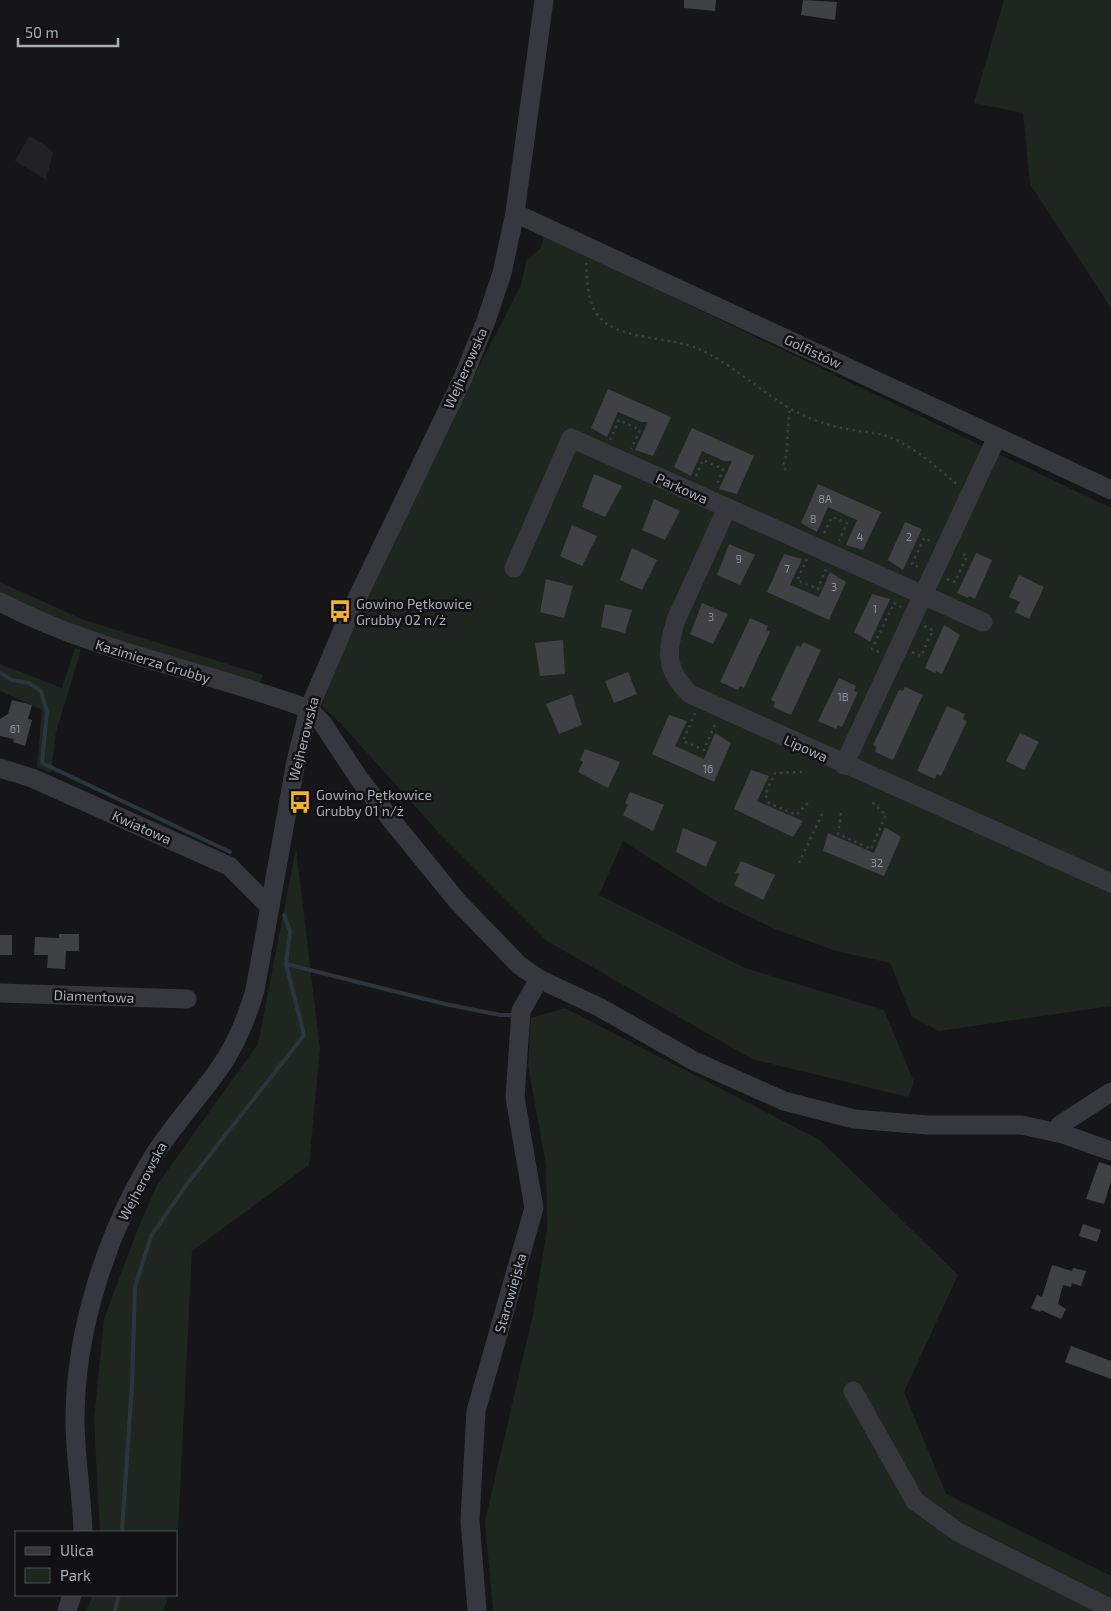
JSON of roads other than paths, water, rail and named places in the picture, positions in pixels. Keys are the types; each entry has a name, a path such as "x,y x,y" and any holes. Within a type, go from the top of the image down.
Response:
{"street":[{"name":"Wejherowska","path":"83,1531 75,1420 78,1364 91,1303 112,1243 137,1184 165,1137 220,1068 245,1022 254,990 296,761 309,709 342,631 466,370 486,321 502,273 514,213 544,0"},
{"name":"Golfistów","path":"514,213 1111,490"},
{"path":"844,765 997,437"},
{"name":"Parkowa","path":"514,568 571,438 984,622"},
{"name":"Lipowa","path":"727,508 676,620 670,639 668,657 672,673 685,690 700,701 1111,883"},
{"name":"Kazimierza Grubby","path":"0,602 47,624 110,648 309,709"},
{"path":"309,709 323,724 360,780 396,827 458,902 519,965 539,979 599,1007 694,1061 784,1101 854,1120 927,1125 1021,1126 1056,1132 1111,1151"},
{"name":"Kwiatowa","path":"0,768 32,778 229,866 270,907"},
{"name":"Starowiejska","path":"477,1611 470,1520 476,1411 534,1208 515,1097 521,1011 539,979"},
{"name":"Diamentowa","path":"0,993 187,999"},
{"path":"1056,1132 1060,1125 1111,1092"},
{"path":"852,1391 915,1501 958,1532 1111,1609"},
{"path":"67,1611 72,1596"}],"waterway":[{"path":"0,673 12,680 29,683 41,691 47,712 42,763 230,852"},
{"path":"122,1531 132,1384 135,1287 151,1236 187,1184 304,1035 286,964 290,931 284,915"},
{"path":"286,964 445,1004 500,1015 515,1015"},
{"path":"115,1611 119,1596"}],"place":[{"name":"Gowino Pętkowice Grubby 02 n/ż","path":"340,611"},
{"name":"Gowino Pętkowice Grubby 01 n/ż","path":"300,802"}]}
